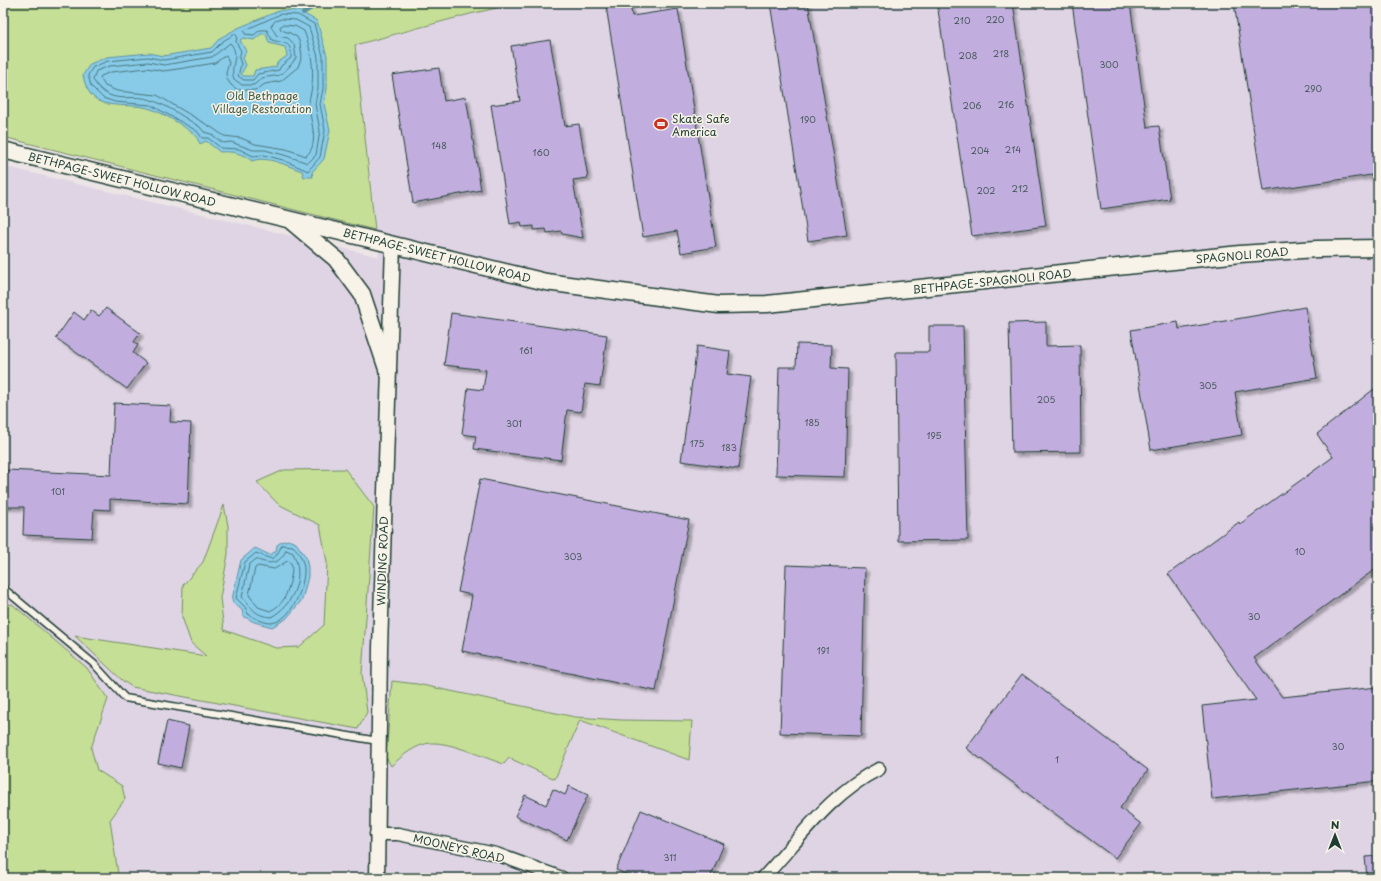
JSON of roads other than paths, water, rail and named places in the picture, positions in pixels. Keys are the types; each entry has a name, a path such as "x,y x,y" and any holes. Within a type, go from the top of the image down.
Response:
{"main road":[{"name":"BETHPAGE-SWEET HOLLOW ROAD","path":"3,150 546,282 712,304 756,305 878,292"},
{"path":"289,219 336,259 362,294 388,372"},
{"name":"SPAGNOLI ROAD","path":"1106,269 1280,251 1378,248"},
{"name":"BETHPAGE-SPAGNOLI ROAD","path":"878,292 1106,269"}],"street":[{"name":"WINDING ROAD","path":"377,878 376,834 378,741 393,245"},
{"path":"763,878 830,803 846,788 879,769"},
{"name":"MOONEYS ROAD","path":"376,834 398,834 496,854 562,878"}],"lane":[{"path":"3,588 94,664 125,698 378,741"}],"water":[{"path":"281,10 299,11 317,21 327,56 327,89 324,104 330,130 324,159 312,172 313,177 304,177 302,171 270,160 264,159 252,161 237,153 220,152 206,141 200,144 194,134 179,123 162,114 151,109 141,107 101,102 93,97 87,88 83,75 90,64 107,57 149,53 163,56 211,48 220,38 238,28","holes":["261,34 266,34 269,43 285,47 287,56 277,63 276,67 255,70 253,76 244,76 241,74 246,65 243,58 246,51 240,40 243,38 254,40"]},
{"path":"288,540 296,543 306,557 308,577 302,600 286,619 272,627 254,622 243,616 242,610 233,603 232,599 241,560 255,548 270,555 276,551 277,545"}],"waterway":[{"path":"303,13 321,3"}],"place":[{"name":"Skate Safe America","path":"661,124"}],"park label":[{"name":"Old Bethpage Village Restoration","path":"262,101"}]}
